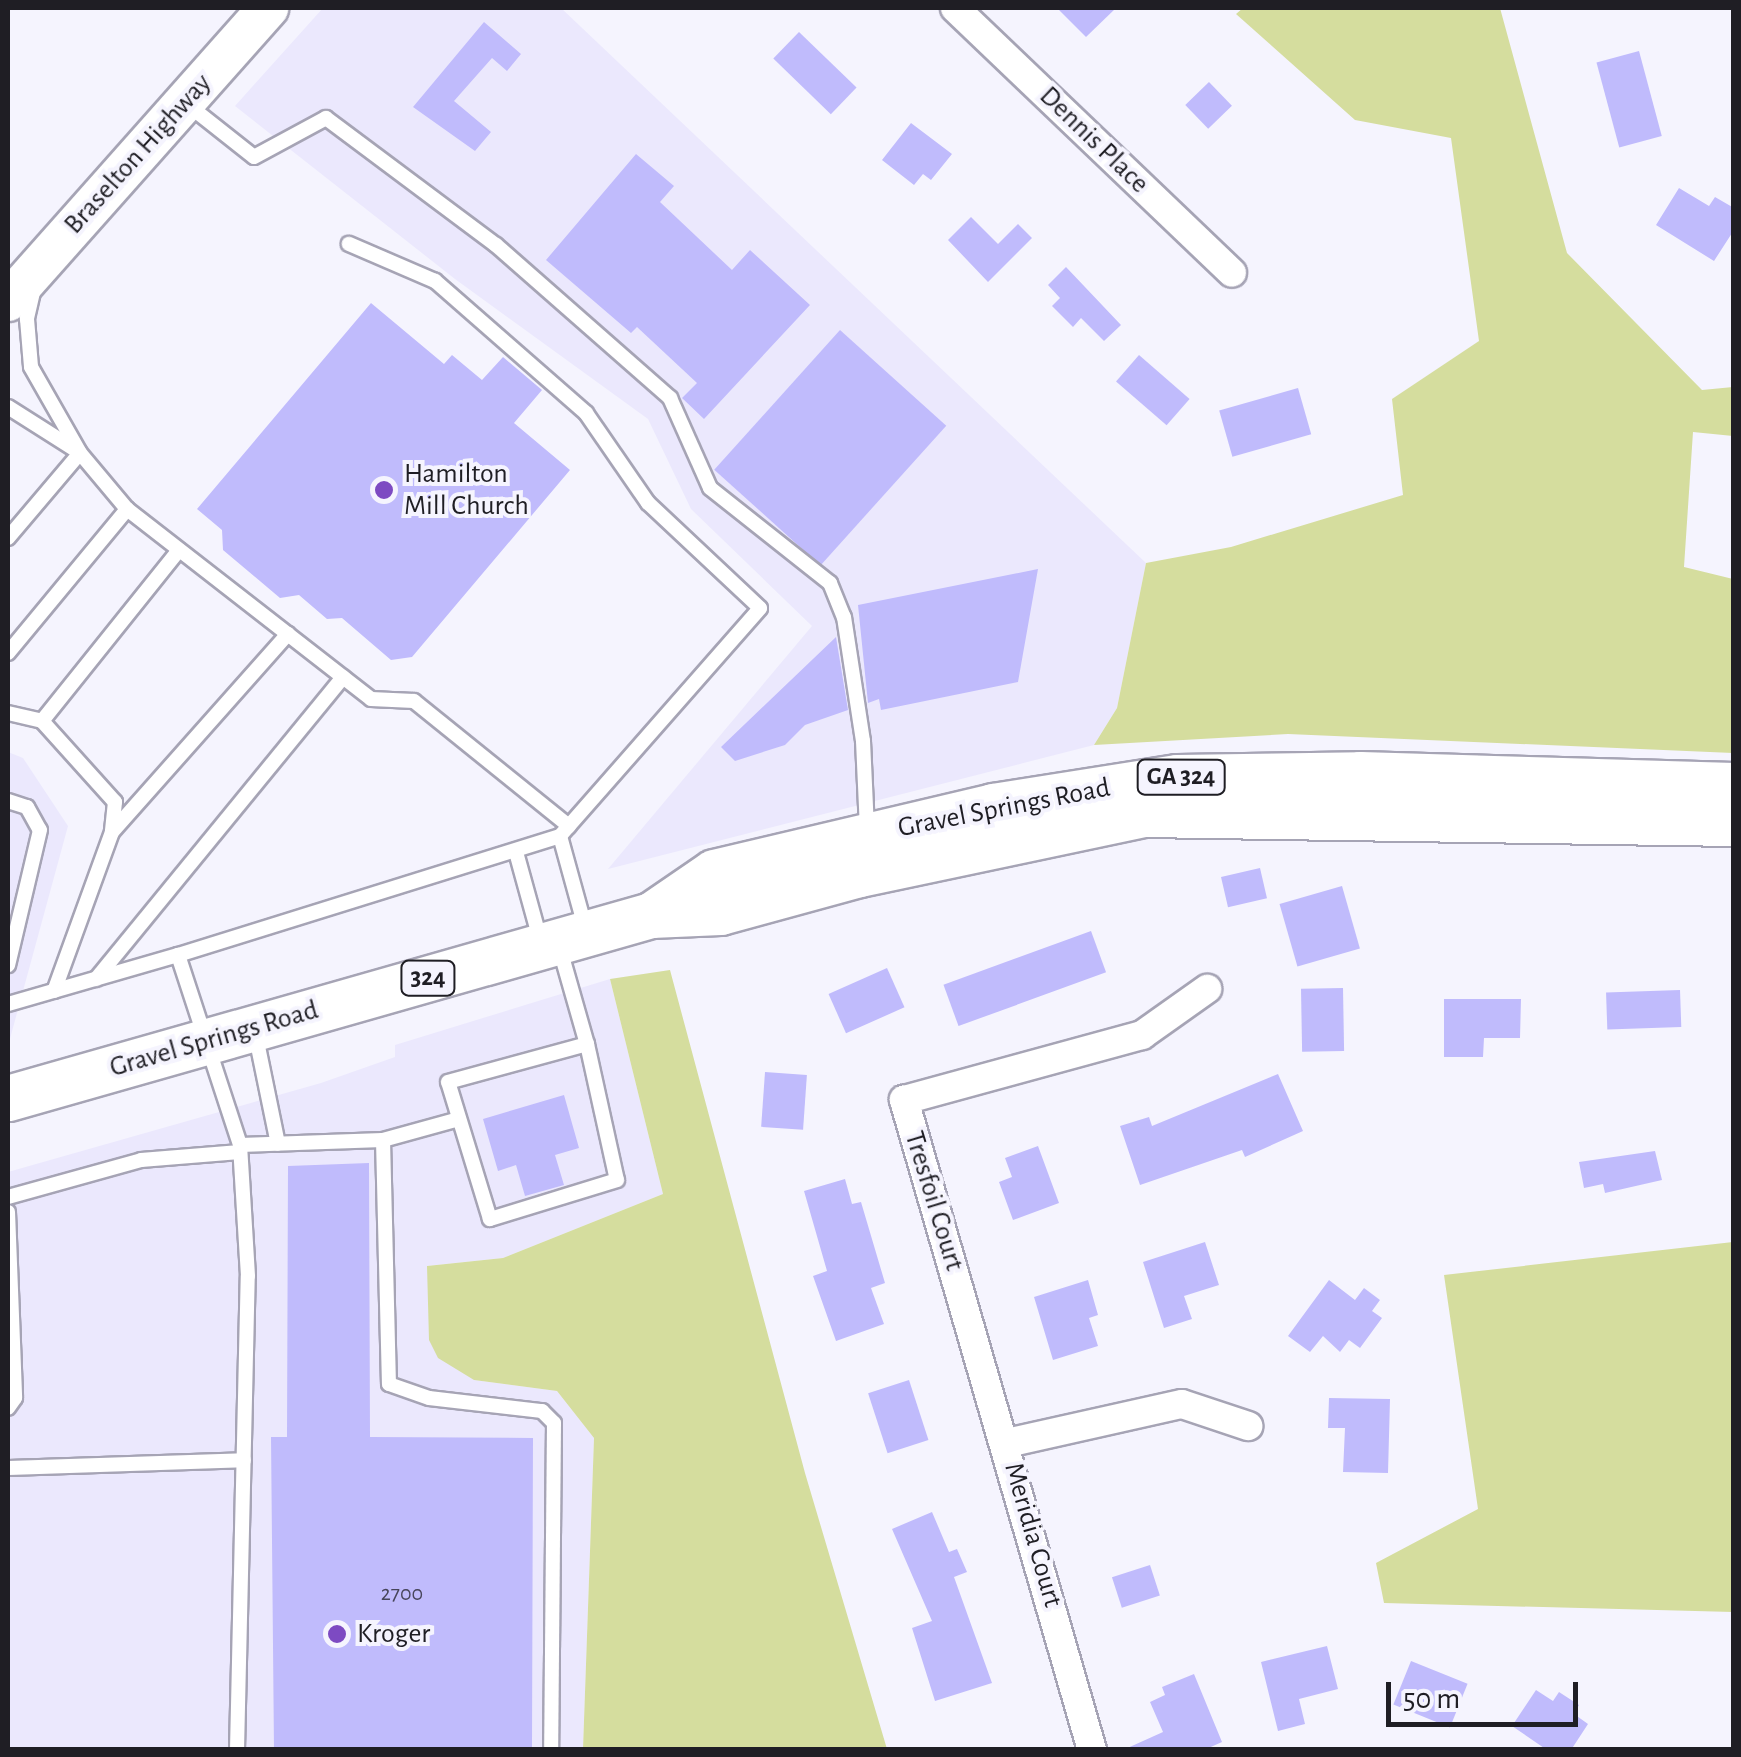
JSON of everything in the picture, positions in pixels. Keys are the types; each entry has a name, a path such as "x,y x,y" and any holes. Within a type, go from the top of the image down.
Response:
{"main road":[{"name":"Braselton Highway","path":"8,301 268,8"},
{"name":"Gravel Springs Road","path":"652,915 714,872 993,806 1177,777 1360,774 1734,786"},
{"name":"Gravel Springs Road","path":"8,1098 652,915 720,912 859,874 1143,814 1734,823"}],"street":[{"name":"Dennis Place","path":"955,8 1232,272"},
{"name":"Tresfoil Court","path":"1007,1443 904,1100 1142,1036 1208,990"},
{"name":"Meridia Court","path":"1092,1750 1007,1443 1182,1404 1248,1426"}],"lane":[{"path":"183,101 254,157 326,118 496,246 670,398 710,488 830,583 844,618 863,741 868,835"},
{"path":"8,1004 516,852 564,831 760,608 648,503 586,414 436,282 349,244"},
{"path":"41,264 27,319 30,367 80,453 127,509 372,699 414,701 564,831"},
{"path":"8,407 80,453"},
{"path":"8,538 80,453"},
{"path":"8,653 127,509"},
{"path":"42,721 180,550"},
{"path":"112,832 288,634"},
{"path":"96,979 343,677"},
{"path":"8,712 42,721 115,802 112,832 54,991"},
{"path":"8,801 27,806 40,830 8,965"},
{"path":"562,940 564,831"},
{"path":"516,852 562,940 587,1044 617,1180 490,1220 448,1082 587,1044"},
{"path":"178,956 240,1149 248,1276 237,1750"},
{"path":"254,1027 278,1144"},
{"path":"8,1196 141,1160 278,1144 383,1140 459,1119"},
{"path":"383,1140 389,1384 429,1398 542,1411 554,1423 551,1750"},
{"path":"8,1212 15,1398 8,1408"},
{"path":"8,1468 244,1460"}],"shaded area":[{"path":"323,8 561,8 1146,563 1117,708 1094,745 608,869 812,626 691,509 648,419 455,279 235,106"},
{"path":"8,752 23,758 68,826 8,1046"},
{"path":"610,979 663,1194 503,1258 427,1266 474,1380 557,1391 594,1438 583,1749 8,1750 8,1172 321,1083 395,1057 395,1045"}],"green space":[{"path":"1243,8 1500,8 1567,253 1702,390 1733,387 1733,436 1693,432 1684,567 1733,579 1733,753 1288,734 1094,745 1117,708 1146,563 1231,547 1403,495 1392,399 1479,341 1451,138 1355,120 1236,14"},
{"path":"670,970 805,1473 887,1749 583,1749 594,1438 557,1391 474,1380 438,1358 429,1340 427,1266 503,1258 663,1194 610,979"},
{"path":"1733,1242 1733,1612 1384,1603 1376,1563 1478,1509 1444,1275"}],"building":[{"path":"1057,8 1116,8 1086,37"},
{"path":"484,22 521,54 507,71 492,58 454,101 491,132 475,151 413,107"},
{"path":"799,32 857,88 831,114 773,59"},
{"path":"1639,51 1662,136 1619,147 1596,62"},
{"path":"1209,82 1232,106 1208,129 1185,105"},
{"path":"911,123 952,154 931,180 923,174 914,185 882,160"},
{"path":"636,154 674,186 660,202 732,270 750,250 810,305 704,419 682,398 697,383 637,327 631,333 546,260"},
{"path":"1679,188 1709,206 1715,197 1734,208 1734,230 1714,261 1656,225"},
{"path":"971,217 998,244 1018,224 1032,238 988,282 948,240"},
{"path":"1066,267 1121,325 1104,341 1081,318 1073,327 1052,306 1060,298 1048,285"},
{"name":"Hamilton Mill Church","path":"371,303 444,364 452,355 482,380 503,357 542,390 514,423 570,470 412,657 391,660 342,618 327,619 299,595 280,598 223,550 222,530 197,509"},
{"path":"840,330 946,426 820,565 714,470"},
{"path":"1139,355 1190,399 1167,425 1116,381"},
{"path":"1298,388 1311,434 1232,457 1219,411"},
{"path":"1038,569 1018,682 881,710 879,699 868,703 858,605"},
{"path":"836,637 848,710 805,725 785,745 735,761 721,747"},
{"path":"1260,868 1267,898 1228,907 1221,877"},
{"path":"1342,886 1360,948 1297,966 1280,904"},
{"path":"1091,931 1106,972 959,1026 943,985"},
{"path":"887,968 904,1007 846,1033 829,994"},
{"path":"1343,988 1344,1051 1302,1052 1301,989"},
{"path":"1680,990 1681,1027 1607,1030 1606,993"},
{"path":"1444,999 1521,999 1520,1038 1484,1038 1483,1057 1444,1057"},
{"path":"765,1072 807,1075 803,1130 761,1127"},
{"path":"1278,1074 1303,1131 1245,1157 1242,1150 1140,1185 1120,1126 1149,1117 1152,1126"},
{"path":"564,1095 579,1148 555,1155 564,1185 525,1196 516,1165 498,1171 483,1119"},
{"path":"1038,1146 1059,1203 1013,1220 999,1182 1012,1177 1005,1158"},
{"path":"1655,1151 1662,1180 1605,1193 1603,1184 1584,1188 1579,1162"},
{"path":"369,1163 370,1437 533,1438 532,1750 274,1750 271,1437 287,1437 288,1166"},
{"path":"845,1179 852,1204 861,1202 885,1283 871,1288 884,1324 836,1341 813,1276 827,1271 804,1191"},
{"path":"1205,1242 1219,1285 1184,1296 1192,1319 1164,1328 1143,1262"},
{"path":"1088,1280 1098,1315 1089,1318 1098,1346 1053,1360 1034,1297"},
{"path":"1329,1280 1355,1300 1364,1288 1380,1300 1372,1311 1382,1318 1360,1348 1349,1340 1340,1352 1323,1336 1310,1352 1288,1336"},
{"path":"909,1380 928,1440 888,1453 868,1393"},
{"path":"1329,1398 1390,1399 1388,1473 1343,1472 1345,1428 1328,1428"},
{"path":"932,1512 949,1552 957,1549 967,1572 954,1577 992,1683 935,1701 912,1628 932,1621 892,1529"},
{"path":"1150,1565 1160,1595 1122,1608 1112,1577"},
{"path":"1327,1646 1338,1689 1299,1699 1305,1724 1278,1731 1261,1662"},
{"path":"1411,1661 1468,1684 1450,1727 1393,1705"},
{"path":"1194,1674 1222,1742 1204,1750 1123,1750 1163,1732 1150,1702 1165,1695 1162,1687"},
{"path":"1536,1690 1553,1701 1559,1692 1579,1705 1574,1714 1588,1724 1571,1750 1547,1750 1512,1726"}],"place":[{"name":"Hamilton Mill Church","path":"384,490"},
{"name":"Kroger","path":"337,1634"}]}
